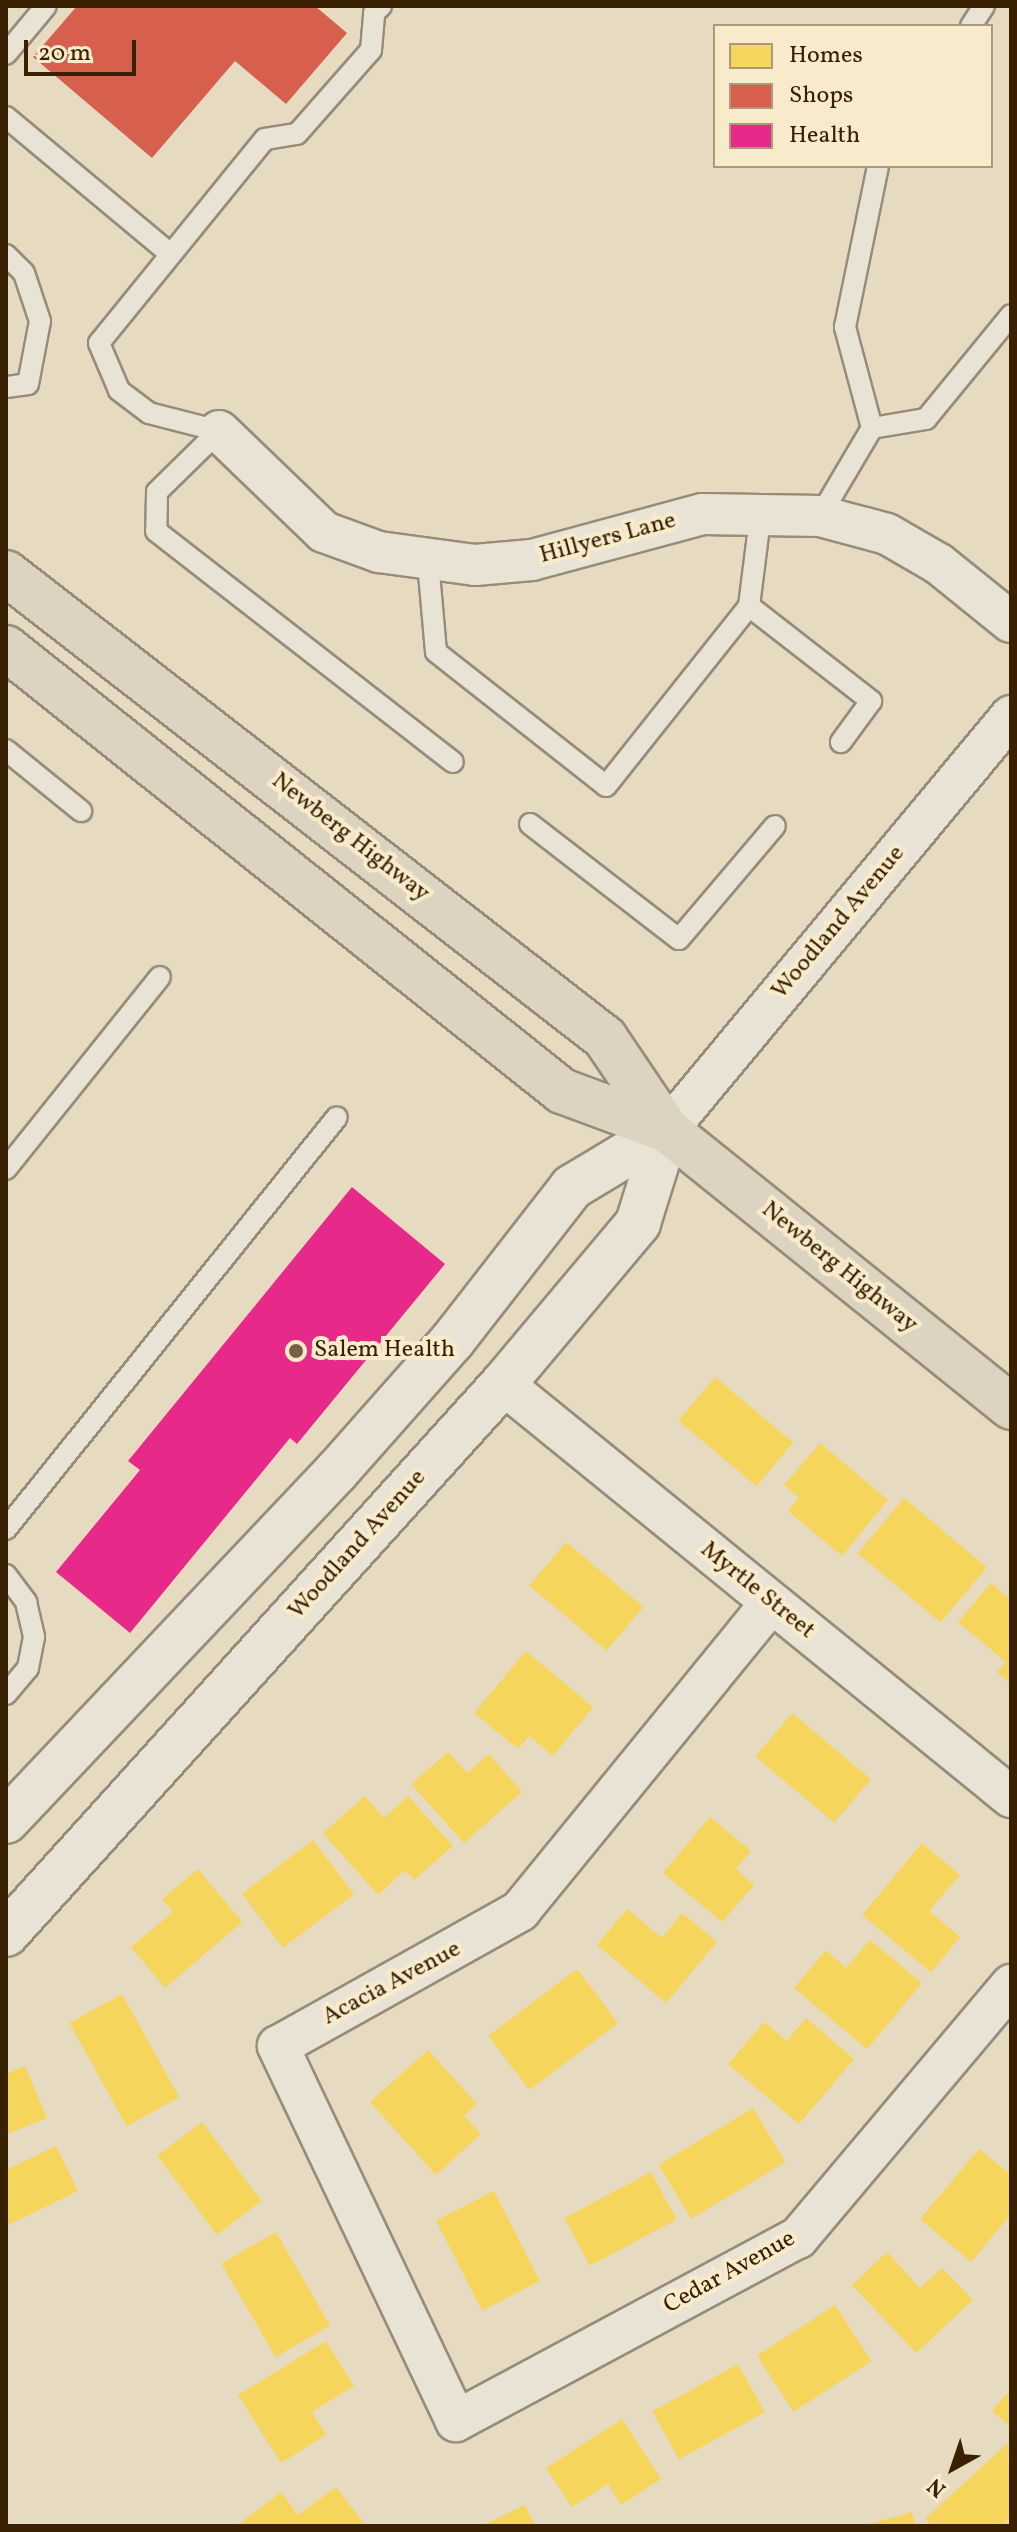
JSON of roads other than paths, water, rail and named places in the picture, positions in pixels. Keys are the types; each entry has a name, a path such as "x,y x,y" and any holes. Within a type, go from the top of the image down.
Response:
{"main road":[{"name":"Newberg Highway","path":"6,573 605,1038 667,1130 1011,1407"},
{"name":"Newberg Highway","path":"6,648 562,1091 667,1130"},
{"name":"Woodland Avenue","path":"7,1935 503,1384 638,1223 667,1130"},
{"name":"Woodland Avenue","path":"6,1821 337,1471 453,1340 572,1187 667,1130"}],"street":[{"name":"Hillyers Lane","path":"219,431 324,532 428,562 475,565 532,560 675,520 761,511 820,516 887,534 939,564 1011,622"},
{"name":"Woodland Avenue","path":"667,1130 1011,716"},
{"name":"Myrtle Street","path":"503,1384 1011,1797"},
{"name":"Acacia Avenue","path":"456,2421 278,2046 520,1911 771,1603"},
{"name":"Cedar Avenue","path":"456,2421 798,2238 1011,1985"}],"lane":[{"path":"6,54 46,6"},
{"path":"219,431 149,413 119,390 99,343 169,253 265,139 297,134 320,112 371,50 374,13 381,6"},
{"path":"972,24 984,6"},
{"path":"6,117 169,253"},
{"path":"820,516 872,428 845,327 878,168"},
{"path":"6,255 24,273 40,321 28,384 6,387"},
{"path":"872,428 926,419 1011,315"},
{"path":"219,431 157,492 156,531 453,762"},
{"path":"428,562 436,652 606,786 749,606 761,511"},
{"path":"749,606 871,701 841,742"},
{"path":"6,750 81,811"},
{"path":"530,824 679,939 775,826"},
{"path":"6,1169 160,977"},
{"path":"6,1529 337,1117"},
{"path":"6,1575 26,1602 34,1637 28,1668 6,1694"}],"place":[{"name":"Salem Health","path":"296,1351"}]}
